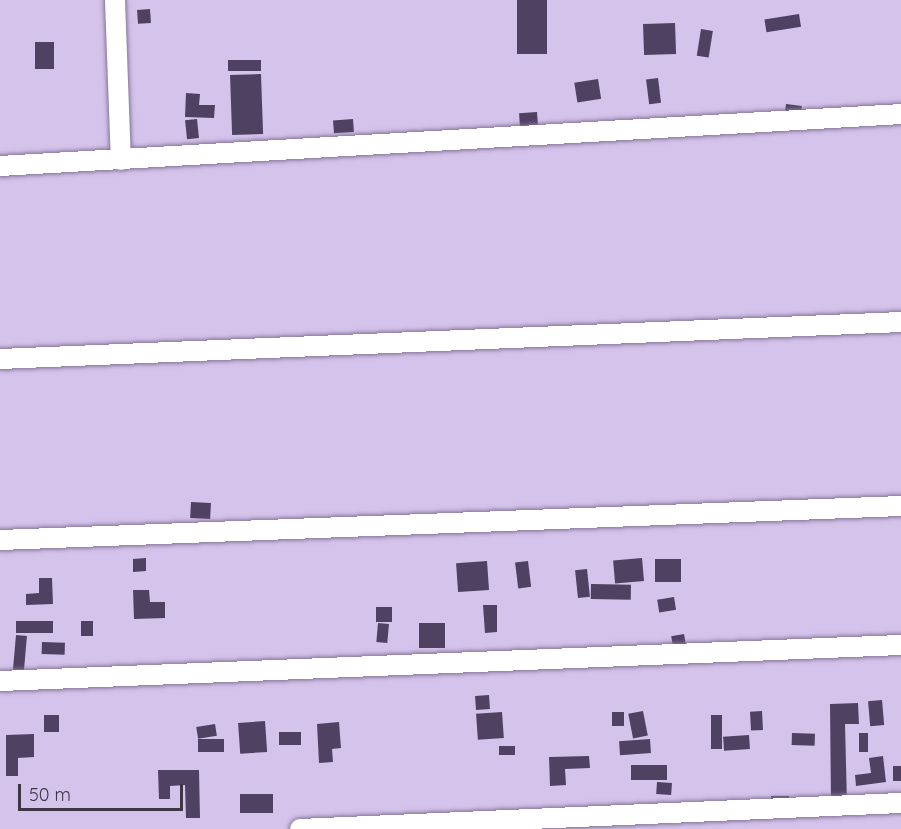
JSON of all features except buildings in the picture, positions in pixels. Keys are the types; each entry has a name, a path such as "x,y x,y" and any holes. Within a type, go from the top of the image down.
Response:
{"street":[{"path":"114,0 121,160"},
{"path":"0,166 901,114"},
{"path":"0,359 901,322"},
{"path":"0,540 901,506"},
{"path":"0,681 901,645"},
{"path":"300,829 901,803"}]}
